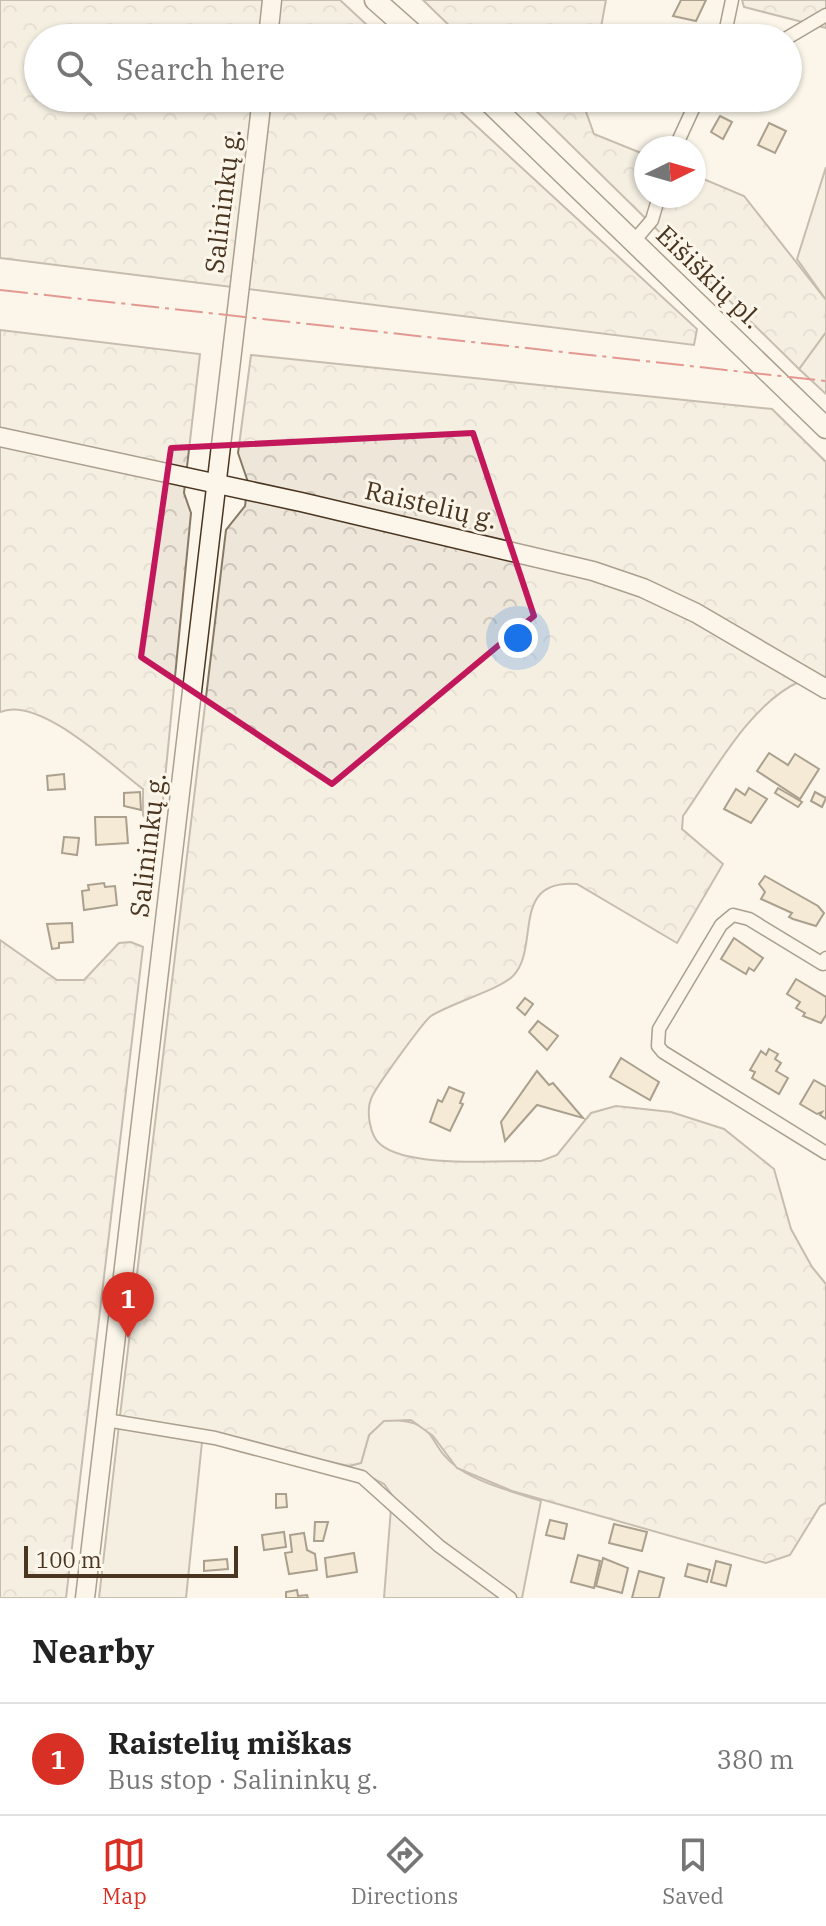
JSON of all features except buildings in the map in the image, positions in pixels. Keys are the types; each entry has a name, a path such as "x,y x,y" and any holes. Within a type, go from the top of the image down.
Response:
{"main road":[{"path":"375,0 402,24"},
{"name":"Salininkų g.","path":"85,1598 260,112"},
{"name":"Eišiškių pl.","path":"500,112 826,428"},
{"name":"Raistelių g.","path":"0,437 532,555 643,588 696,613 826,689"}],"street":[{"path":"727,24 732,0"},
{"path":"802,29 826,15"},
{"path":"681,136 692,112"},
{"path":"634,241 652,220 656,208"},
{"path":"825,963 749,919 733,915 721,925 659,1029 657,1038 663,1052 826,1153"},
{"path":"106,1420 215,1438 362,1477 439,1546 510,1598"}],"highlighted area":[{"path":"473,433 534,616 332,784 141,657 171,448"}],"green space":[{"path":"0,0 261,0 269,4 282,0 340,0 366,24 24,24 24,112 461,112 697,329 694,345 0,258"},
{"path":"423,0 606,0 602,24 448,24"},
{"path":"742,0 826,0 826,28 744,7"},
{"path":"537,112 586,112 594,134 634,150 634,207"},
{"path":"826,167 826,300 797,259"},
{"path":"706,180 744,196 826,300 826,332 799,369 635,208 706,208"},
{"path":"0,330 200,354 184,493 191,513 161,820 155,828 143,815 143,789 74,735 34,713 16,709 0,712"},
{"path":"826,332 826,394 799,369"},
{"path":"251,355 772,409 826,462 826,696 801,681 766,705 735,740 683,816 682,829 723,864 677,943 577,884 556,885 542,892 534,903 521,964 513,976 431,1016 381,1083 371,1099 369,1110 371,1129 377,1140 393,1152 433,1160 481,1162 541,1161 557,1155 591,1113 616,1106 671,1112 724,1129 774,1169 791,1229 812,1267 826,1284 826,1503 820,1506 790,1555 766,1563 512,1491 457,1468 433,1436 411,1420 384,1421 369,1435 361,1463 349,1466 120,1416 226,530 245,506 248,482 238,453"},
{"path":"0,940 57,980 84,980 119,943 131,942 143,947 66,1598 0,1598"},
{"path":"120,1416 203,1432 186,1598 99,1598"},
{"path":"384,1420 402,1421 424,1428 447,1459 467,1474 541,1501 522,1598 384,1598 392,1495 384,1484 349,1466 361,1463 369,1435"}],"power":[{"path":"0,290 826,381"}],"place":[{"name":"Raistelių miškas","path":"128,1338"}]}
